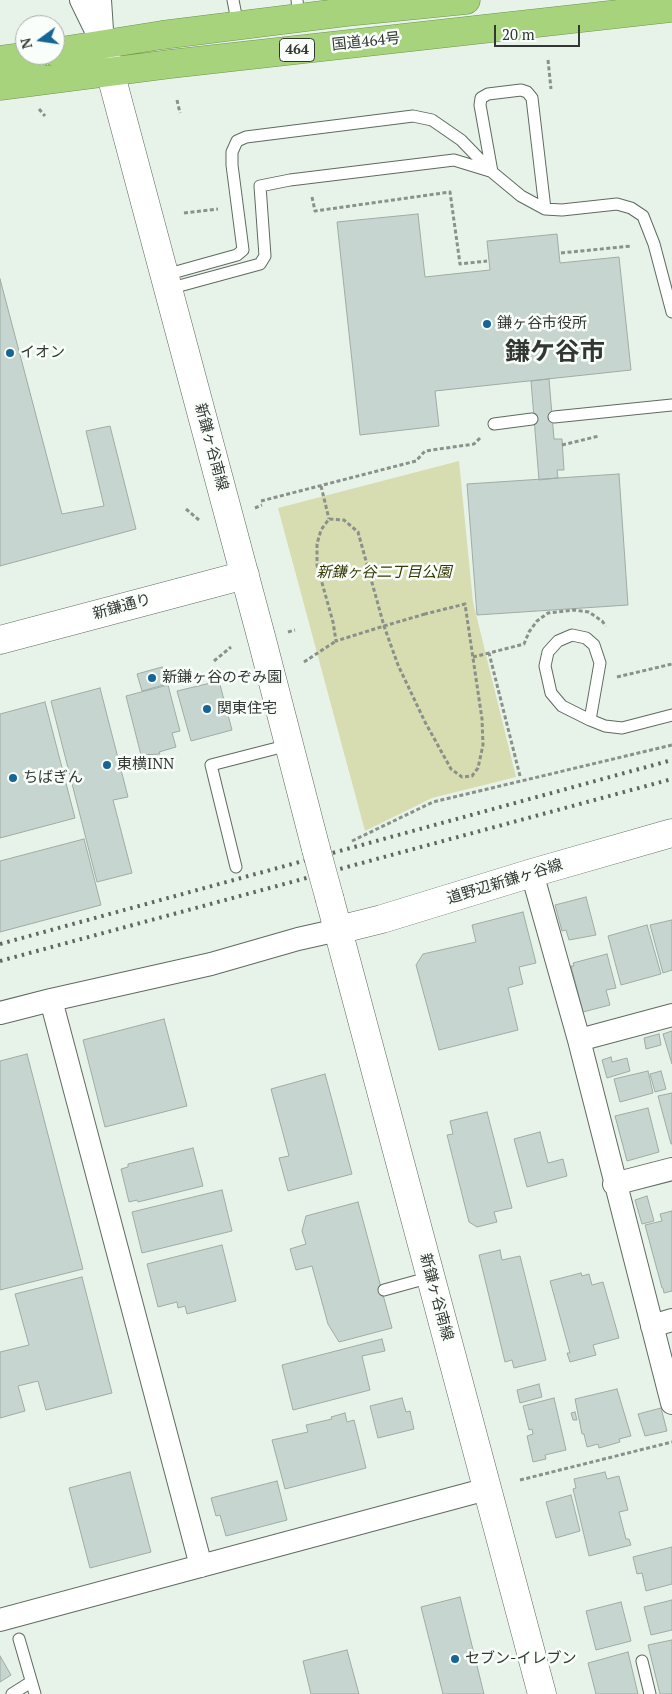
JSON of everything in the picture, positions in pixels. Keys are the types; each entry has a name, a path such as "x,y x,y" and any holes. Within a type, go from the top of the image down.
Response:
{"highway":[{"name":"国道464号","path":"65,51 103,45 235,13 466,0"},
{"name":"国道464号","path":"0,86 672,8"},
{"path":"0,60 15,58"}],"street":[{"name":"新鎌ヶ谷南線","path":"82,0 103,45 111,72 542,1694"},
{"name":"新鎌ヶ谷南線","path":"100,0 103,45"},
{"name":"新鎌通り","path":"0,640 245,575"},
{"name":"道野辺新鎌ヶ谷線","path":"338,930 382,919 672,833"},
{"path":"532,873 578,1040 614,1184 662,1323 672,1402"},
{"path":"0,1014 51,1000 210,964 298,939 338,930"},
{"path":"51,1000 201,1566"},
{"path":"578,1040 672,1015"},
{"path":"614,1184 672,1168"},
{"path":"0,1620 487,1489"}],"lane":[{"path":"492,172 480,105 481,98 488,94 521,90 527,92 532,98 545,209"},
{"path":"167,282 237,255 243,250 232,165 232,152 237,141 246,137 413,116 432,120 461,140 492,172 521,196 545,209 562,210 617,204 631,208 643,216 649,227 672,312"},
{"path":"167,282 260,264 265,256 260,186 290,180 454,160 492,172"},
{"path":"554,417 672,405"},
{"path":"494,424 532,419"},
{"path":"590,720 600,663 594,645 586,638 572,635 558,641 548,652 545,666 551,693 562,706 590,720 605,726 622,728 672,715"},
{"path":"236,867 211,765 289,745"},
{"path":"384,1290 431,1277"},
{"path":"19,1639 35,1694"},
{"path":"642,1661 650,1694"},
{"path":"12,1694 31,1682"}],"path":[{"path":"548,60 552,94"},
{"path":"177,100 180,113"},
{"path":"38,108 45,116"},
{"path":"303,198 312,196 315,210 450,192 460,264 487,261"},
{"path":"184,213 220,208"},
{"path":"561,252 631,246"},
{"path":"260,501 416,461 425,451 474,444 494,424"},
{"path":"562,445 599,436"},
{"path":"321,486 329,518 321,530 317,544 318,565 336,640"},
{"path":"186,509 199,520"},
{"path":"304,662 336,640 384,626 465,604 482,719 483,745 478,768 472,776 462,777 451,769 425,722 398,665 384,626 358,532 344,520 329,518"},
{"path":"214,661 231,646"},
{"path":"473,657 489,653"},
{"path":"352,841 434,802 672,745"},
{"path":"520,1480 672,1442"}],"green space":[{"name":"新鎌ヶ谷二丁目公園","path":"459,461 473,602 516,777 432,798 365,831 278,508"}],"building":[{"name":"鎌ヶ谷市役所","path":"418,214 425,277 490,270 487,241 557,234 560,263 619,257 631,370 435,391 439,426 360,435 337,222"},
{"name":"イオン","path":"0,279 62,514 104,506 86,431 110,426 136,529 0,566"},
{"path":"549,379 554,439 562,439 564,470 557,470 558,478 539,480 531,381"},
{"path":"619,474 628,605 477,615 467,484"},
{"path":"162,667 167,684 142,691 137,674"},
{"path":"219,681 232,730 191,741 177,691"},
{"path":"168,685 180,731 172,733 176,747 159,752 160,754 141,755 126,696"},
{"path":"100,688 128,797 113,800 132,873 97,882 51,701"},
{"path":"45,702 75,818 0,838 0,714"},
{"path":"84,839 101,905 0,932 0,861"},
{"path":"586,897 596,935 569,940 566,930 562,931 555,905"},
{"path":"523,912 536,963 519,967 523,984 508,988 518,1030 439,1050 416,965 423,954 476,942 472,925"},
{"path":"672,920 672,970 663,973 650,925"},
{"path":"647,925 661,974 621,985 608,936"},
{"path":"607,954 616,988 606,990 610,1005 583,1012 571,966 574,966 573,963"},
{"path":"164,1019 187,1106 105,1127 83,1040"},
{"path":"672,1031 672,1064 663,1034"},
{"path":"659,1034 661,1045 646,1049 644,1038"},
{"path":"27,1054 83,1269 0,1290 0,1061"},
{"path":"611,1057 612,1062 627,1058 630,1071 607,1078 602,1060"},
{"path":"648,1071 653,1093 620,1102 614,1079"},
{"path":"661,1071 666,1089 655,1092 650,1074"},
{"path":"325,1074 352,1174 288,1191 279,1158 289,1156 271,1089"},
{"path":"672,1093 672,1144 671,1144 658,1096"},
{"path":"648,1108 659,1152 627,1161 615,1116"},
{"path":"487,1112 512,1208 494,1212 497,1222 477,1227 469,1222 447,1135 453,1134 450,1121"},
{"path":"540,1132 548,1163 563,1159 567,1176 527,1187 514,1139"},
{"path":"193,1148 203,1186 138,1202 137,1200 129,1202 121,1169 128,1167 128,1164"},
{"path":"222,1190 232,1231 142,1253 132,1212"},
{"path":"647,1196 654,1221 642,1224 635,1200"},
{"path":"358,1202 392,1328 339,1342 328,1324 312,1266 296,1270 290,1249 306,1244 302,1231 306,1216"},
{"path":"672,1211 672,1291 664,1293 645,1225 662,1221 660,1214"},
{"path":"222,1245 236,1301 187,1314 185,1306 178,1308 177,1302 158,1307 147,1264"},
{"path":"500,1250 502,1260 520,1256 546,1360 514,1368 512,1360 505,1362 479,1255"},
{"path":"581,1273 582,1276 589,1274 592,1285 603,1282 619,1338 593,1345 596,1355 570,1362 567,1353 570,1353 550,1281"},
{"path":"82,1277 112,1393 46,1410 38,1381 18,1386 25,1411 0,1418 0,1352 29,1345 15,1294"},
{"path":"382,1339 385,1351 362,1356 370,1390 293,1410 282,1365"},
{"path":"539,1384 542,1397 520,1403 517,1390"},
{"path":"617,1389 631,1436 619,1439 620,1442 599,1448 598,1444 587,1447 584,1434 582,1434 575,1399"},
{"path":"402,1398 406,1412 410,1411 414,1429 378,1438 370,1406"},
{"path":"554,1398 566,1450 545,1455 546,1459 533,1462 527,1436 533,1434 532,1429 529,1430 523,1406"},
{"path":"661,1408 667,1431 645,1436 638,1414"},
{"path":"575,1412 577,1420 573,1420 571,1413"},
{"path":"345,1413 347,1422 354,1420 366,1468 285,1489 272,1440 308,1432 306,1425 332,1419 331,1417"},
{"path":"130,1472 151,1552 90,1568 69,1488"},
{"path":"605,1472 607,1479 619,1476 628,1510 619,1512 626,1539 629,1539 631,1545 589,1556 573,1489 576,1488 574,1479"},
{"path":"277,1481 287,1520 226,1536 220,1515 216,1516 211,1498"},
{"path":"571,1495 580,1531 556,1538 546,1502"},
{"path":"672,1547 672,1584 646,1591 642,1573 637,1574 633,1557"},
{"path":"460,1597 484,1694 443,1694 421,1607"},
{"path":"672,1600 672,1630 651,1635 644,1607"},
{"path":"621,1602 631,1641 596,1650 586,1611"},
{"path":"672,1640 672,1694 660,1694 648,1645"},
{"path":"347,1650 359,1694 311,1694 303,1661"},
{"path":"628,1652 638,1694 596,1694 588,1663"},
{"path":"0,1656 11,1675 0,1682"}],"railway":[{"path":"0,944 672,760"},
{"path":"0,961 672,779"}],"place":[{"name":"鎌ヶ谷市役所","path":"487,324"},
{"name":"イオン","path":"10,353"},
{"name":"新鎌ヶ谷のぞみ園","path":"152,678"},
{"name":"関東住宅","path":"207,709"},
{"name":"東横INN","path":"107,765"},
{"name":"ちばぎん","path":"13,778"},
{"name":"セブン-イレブン","path":"455,1659"}],"district":[{"name":"鎌ケ谷市","path":"555,353"}]}
